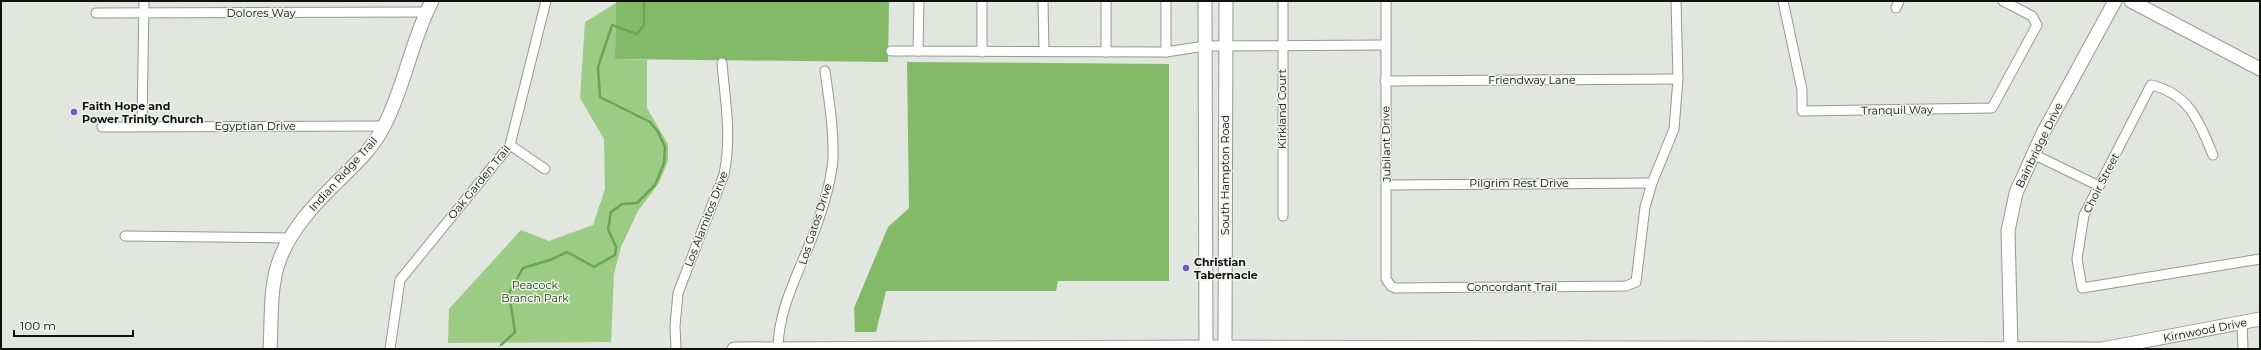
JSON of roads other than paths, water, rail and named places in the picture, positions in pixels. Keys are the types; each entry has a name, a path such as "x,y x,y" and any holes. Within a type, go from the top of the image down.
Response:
{"street":[{"path":"142,126 144,1"},
{"name":"Oak Garden Trail","path":"390,349 400,280 510,145 546,1"},
{"path":"918,51 919,1"},
{"path":"982,1 982,52"},
{"path":"1043,1 1044,51"},
{"path":"1106,1 1106,52"},
{"path":"1166,1 1166,52"},
{"name":"South Hampton Road","path":"1205,1 1206,348"},
{"name":"South Hampton Road","path":"1225,348 1226,1"},
{"name":"Kirkland Court","path":"1283,1 1283,216"},
{"name":"Jubilant Drive","path":"1386,1 1384,46 1387,184 1386,279 1391,286"},
{"path":"1652,183 1674,129 1678,79 1676,1"},
{"name":"Tranquil Way","path":"1783,1 1802,90 1802,111 1992,108 2037,25 2032,16 2002,1"},
{"name":"Bainbridge Drive","path":"2011,349 2008,231 2016,193 2033,154 2116,1"},
{"path":"2131,1 2260,69"},
{"name":"Dolores Way","path":"96,13 144,14 429,6"},
{"name":"Indian Ridge Trail","path":"270,349 275,275 280,256 290,238 316,204 373,144 384,126 395,102 429,6"},
{"path":"891,51 1166,52 1205,46 1384,46"},
{"name":"Los Alamitos Drive","path":"676,349 675,326 678,293 720,186 728,158 729,144 722,63"},
{"name":"Los Gatos Drive","path":"778,349 781,319 815,229 830,176 833,159 832,133 825,71"},
{"name":"Friendway Lane","path":"1385,81 1678,79"},
{"name":"Choir Street","path":"2213,155 2196,115 2168,89 2152,86 2084,215 2077,259 2082,288 2260,259"},
{"name":"Egyptian Drive","path":"102,126 384,126"},
{"path":"510,145 545,169"},
{"path":"2033,154 2099,186"},
{"name":"Pilgrim Rest Drive","path":"1387,184 1652,183"},
{"name":"Concordant Trail","path":"1391,286 1632,285 1637,279 1640,239 1652,183"},
{"path":"125,236 290,238"},
{"name":"Kirnwood Drive","path":"734,349 2102,349 2260,319"},
{"path":"2242,322 2243,349"}],"waterway":[{"path":"501,345 515,332 509,293 523,268 550,260 567,252 594,267 615,255 616,247 608,229 611,212 622,204 637,203 655,185 664,163 665,147 658,132 650,122 600,97 598,67 612,25 637,34 644,25 644,1"}],"place":[{"name":"Faith Hope and Power Trinity Church","path":"74,112"},
{"name":"Christian Tabernacle","path":"1186,268"}],"park label":[{"name":"Peacock Branch Park","path":"535,291"}]}
